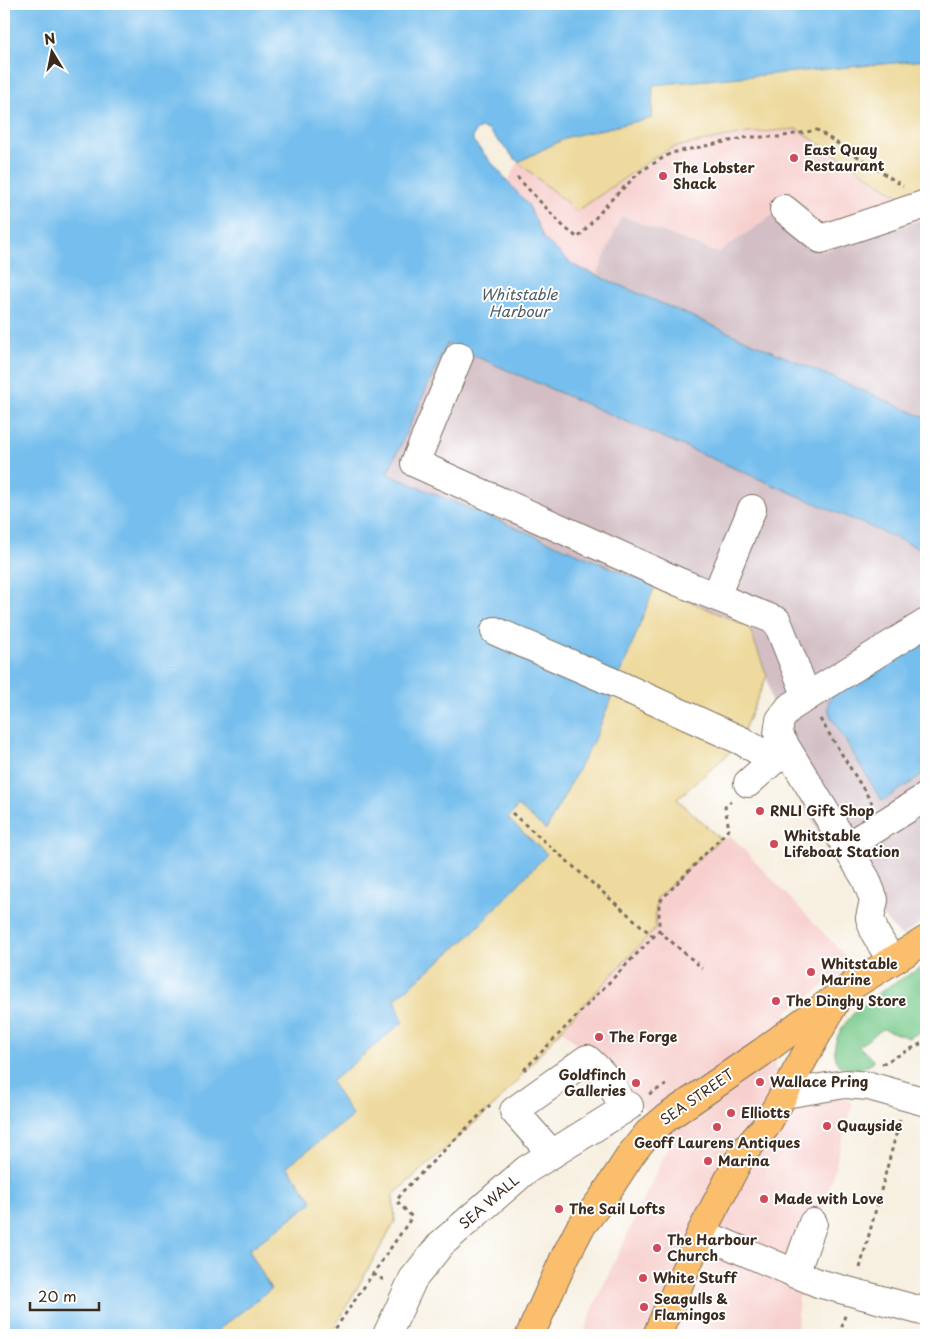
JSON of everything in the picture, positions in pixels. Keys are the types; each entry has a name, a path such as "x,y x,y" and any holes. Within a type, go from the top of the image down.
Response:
{"main road":[{"name":"SEA STREET","path":"530,1335 580,1228 648,1133 666,1118 761,1053 840,995 891,960 926,940"},
{"path":"656,1335 701,1233 742,1154 766,1126 840,995"},
{"path":"761,1053 774,1053 786,1059 790,1085"}],"street":[{"path":"784,209 820,239 917,197"},
{"path":"460,356 415,463 679,582 777,620 807,697"},
{"path":"716,596 752,510"},
{"path":"891,960 875,933 870,918 874,900 866,879 846,847 780,754 778,734 780,720 789,708 926,623"},
{"path":"495,631 742,741 780,754"},
{"path":"748,783 780,754"},
{"path":"846,847 926,797"},
{"name":"SEA WALL","path":"387,1335 412,1279 441,1244 526,1170 626,1108 603,1073 588,1059 504,1106"},
{"path":"790,1085 845,1084 869,1086 916,1100"},
{"path":"504,1106 552,1154"},
{"path":"796,1274 813,1223"},
{"path":"701,1233 818,1282 926,1312"}],"path":[{"path":"517,177 564,227 578,238 641,171 671,152 748,137 778,137 817,130 917,197"},
{"path":"807,697 885,823"},
{"path":"521,1074 654,937 658,931 659,902 729,829 725,807 748,783"},
{"path":"512,813 654,937"},
{"path":"658,931 702,968"},
{"path":"869,1086 873,1069 926,1041"},
{"path":"853,1293 916,1100"},
{"path":"331,1335 412,1217 397,1200 402,1192 504,1106"},
{"path":"373,1274 383,1280"}],"shaded area":[{"path":"797,129 926,216 822,251 777,212 718,253 621,216 598,276 573,265 544,239 529,206 508,181 518,162 577,211 674,147 749,133"},
{"path":"777,212 822,251 926,218 926,920 901,936 873,907 827,845 783,771 767,676 749,627 386,474 447,344 597,276 621,216 718,253"},
{"path":"732,837 854,965 787,1011 775,1068 853,1103 799,1295 797,1335 583,1335 595,1303 673,1137 561,1029 655,929 657,898 720,839"}],"green space":[{"path":"926,965 926,1010 920,1032 909,1038 883,1029 859,1046 874,1061 857,1069 838,1065 835,1049 839,1033 849,1019 863,1005 880,993"}],"sand":[{"path":"455,4 926,4 926,190 902,198 797,129 749,133 674,147 661,153 577,211 518,162 500,141"},
{"path":"601,563 749,627 767,676 737,746 677,799 720,839 657,898 655,929 574,1015 499,1101 393,1195 395,1222 330,1335 129,1335"}],"water":[{"name":"Whitstable Harbour","path":"4,4 926,4 926,60 653,85 652,118 568,137 518,162 488,130 482,128 476,130 473,141 529,206 544,239 573,265 926,418 926,551 447,344 387,474 655,586 597,734 546,830 518,806 508,819 547,854 468,937 395,999 403,1022 331,1082 353,1116 287,1166 313,1202 249,1250 271,1289 218,1330 221,1335 4,1335"},
{"path":"926,635 926,773 882,801 831,717 828,707 829,702 833,693"}],"place":[{"name":"East Quay Restaurant","path":"794,158"},
{"name":"The Lobster Shack","path":"663,176"},
{"name":"RNLI Gift Shop","path":"760,811"},
{"name":"Whitstable Lifeboat Station","path":"774,844"},
{"name":"Whitstable Marine","path":"811,972"},
{"name":"The Dinghy Store","path":"776,1001"},
{"name":"The Forge","path":"599,1037"},
{"name":"Wallace Pring","path":"760,1082"},
{"name":"Goldfinch Galleries","path":"636,1083"},
{"name":"Elliotts","path":"731,1113"},
{"name":"Quayside","path":"827,1126"},
{"name":"Geoff Laurens Antiques","path":"717,1127"},
{"name":"Marina","path":"708,1161"},
{"name":"Made with Love","path":"764,1199"},
{"name":"The Sail Lofts","path":"559,1209"},
{"name":"The Harbour Church","path":"657,1248"},
{"name":"White Stuff","path":"643,1278"},
{"name":"Seagulls & Flamingos","path":"644,1307"}]}
